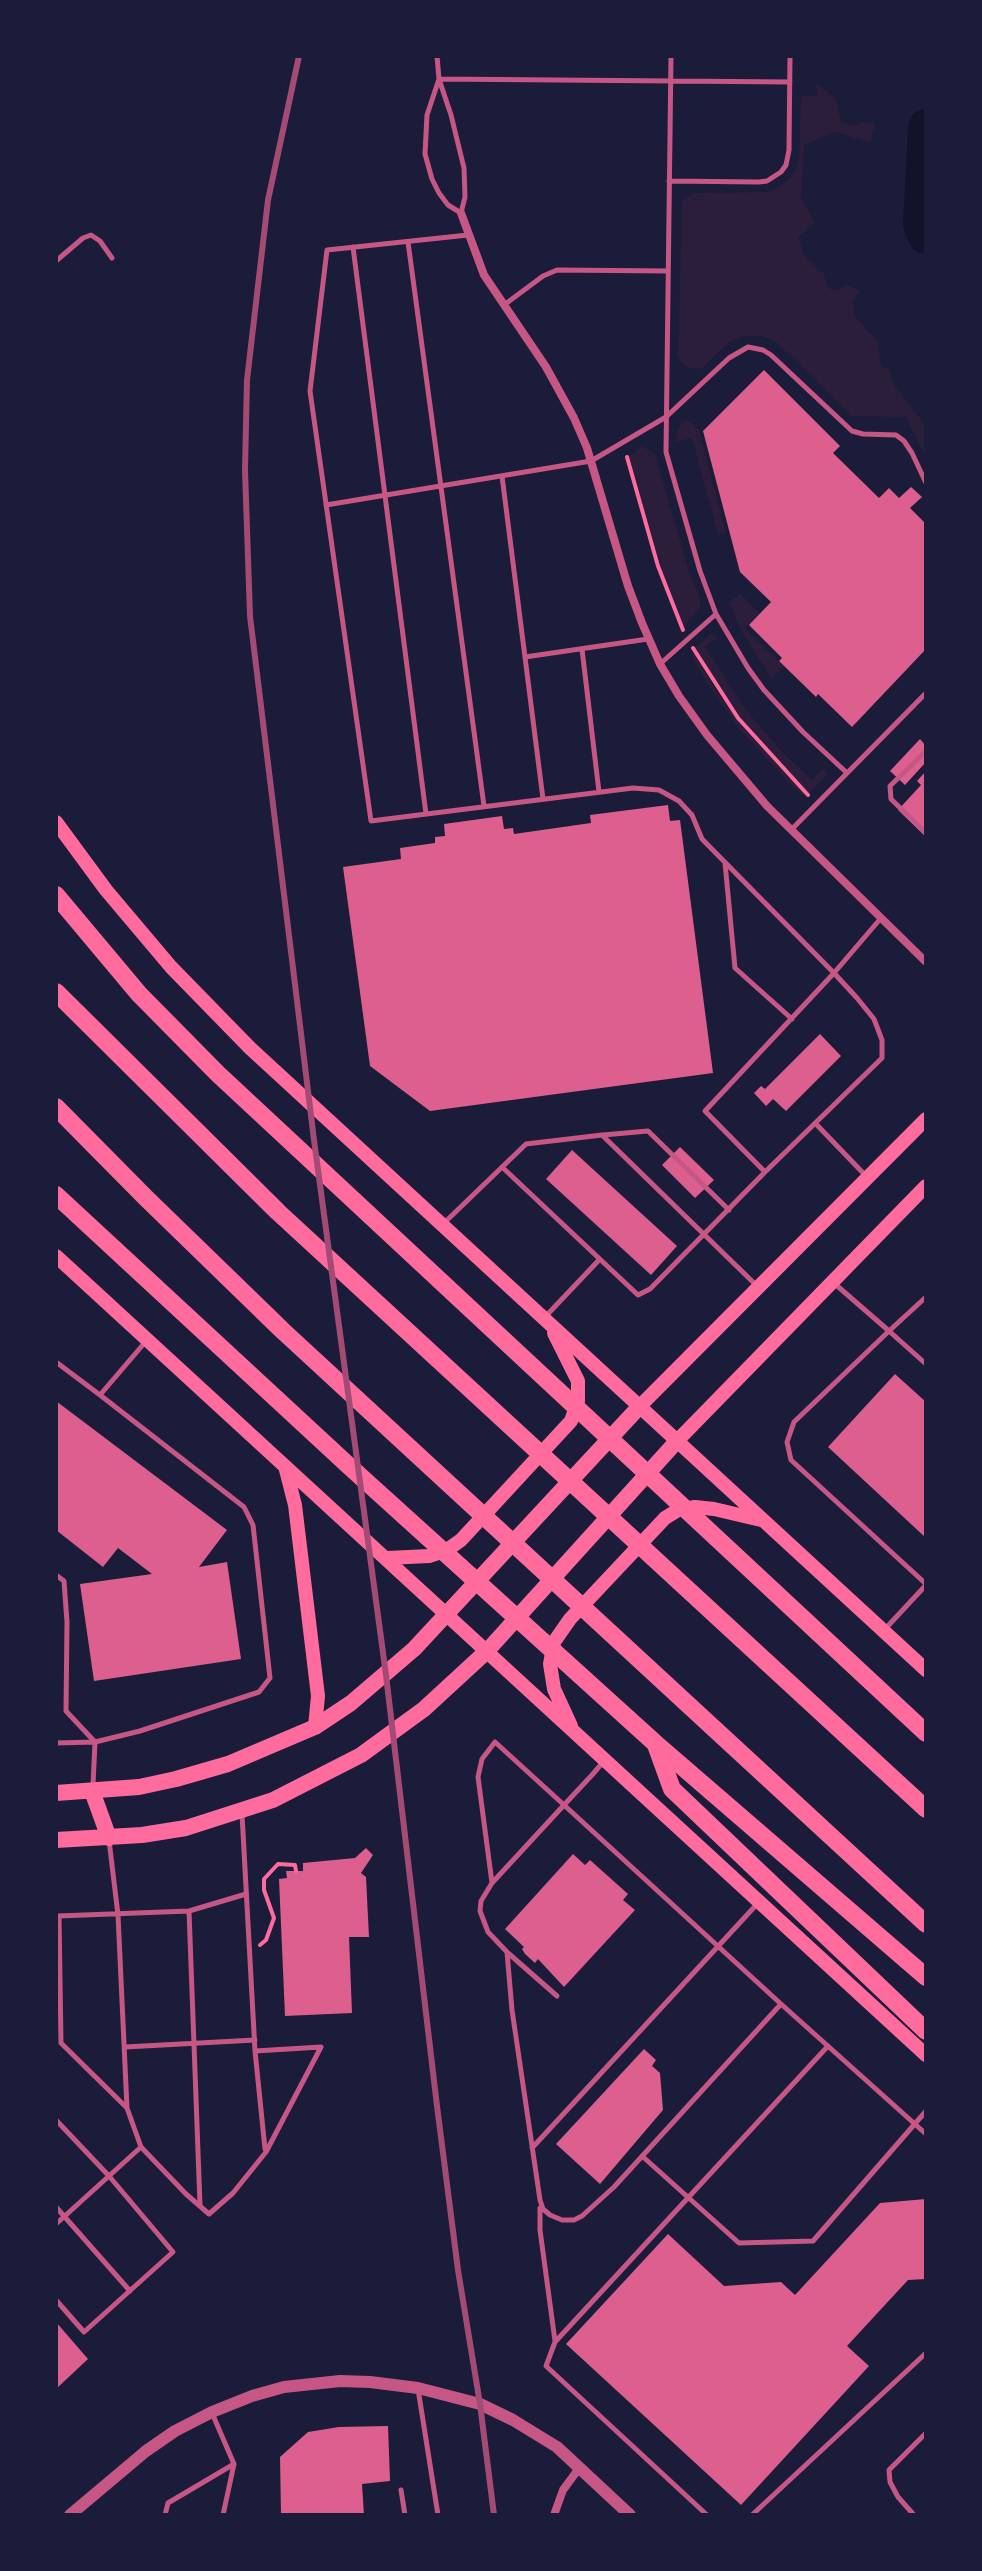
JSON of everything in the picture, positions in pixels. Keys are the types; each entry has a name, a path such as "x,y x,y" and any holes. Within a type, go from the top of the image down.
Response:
{"highway":[{"path":"56,895 123,975 209,1066 926,1733"},
{"path":"56,992 308,1241 926,1809"},
{"path":"56,1107 283,1331 926,1924"},
{"path":"56,1195 655,1743 926,1977"},
{"path":"56,1208 75,1214"},
{"path":"655,1743 672,1789 926,2031"}],"main road":[{"path":"56,822 106,890 171,967 270,1067 926,1670"},
{"path":"56,1793 139,1787 228,1764 315,1727 351,1703 386,1675 640,1406 926,1119"},
{"path":"56,1840 142,1835 186,1828 273,1800 361,1755 424,1709 487,1651 677,1441 926,1186"},
{"path":"56,1256 926,2055"},
{"path":"387,1558 429,1556 447,1550 461,1540 571,1421 578,1401 578,1381 546,1322"},
{"path":"285,1465 295,1505 318,1696 315,1727"},
{"path":"574,1733 554,1689 550,1664 554,1642 570,1619 665,1518 678,1510 695,1507 714,1509 762,1520"},
{"path":"92,1791 109,1838"}],"street":[{"path":"461,213 484,275 560,391 591,461 628,586 660,664 707,735 737,773 926,962"},
{"path":"70,2515 146,2451 175,2431 212,2412 273,2390 314,2382 370,2382 418,2388 460,2398 513,2420 557,2447 630,2515"},
{"path":"554,2515 563,2490 580,2467"}],"lane":[{"path":"437,56 439,79 464,168 465,197 461,213 448,205 439,193 425,154 427,115 439,79"},
{"path":"671,56 666,452 700,571 716,614 764,690 847,773"},
{"path":"669,181 759,182 774,178 781,172 788,158 790,56"},
{"path":"439,79 790,82"},
{"path":"56,261 91,235 100,241 112,258"},
{"path":"468,235 327,250 310,391 371,821 633,788 659,790 679,801 692,815 702,839 834,973 874,1019 882,1040 882,1058 765,1172 706,1235 650,1289 638,1295 502,1167"},
{"path":"408,242 484,806"},
{"path":"353,247 426,814"},
{"path":"504,305 543,276 557,270 668,271"},
{"path":"326,505 591,461 666,417 729,358 748,347 771,355 852,431 896,435 912,453 926,483"},
{"path":"502,476 543,799"},
{"path":"660,664 716,614"},
{"path":"525,657 649,639"},
{"path":"582,649 599,792"},
{"path":"791,830 926,693"},
{"path":"926,751 890,786 891,799 926,833"},
{"path":"725,862 735,968 792,1019"},
{"path":"765,1172 705,1111 881,918"},
{"path":"816,1124 867,1177"},
{"path":"441,1226 526,1144 648,1131 729,1210"},
{"path":"602,1135 758,1286"},
{"path":"546,1322 599,1260"},
{"path":"831,1280 926,1364"},
{"path":"883,1631 926,1584 791,1460 787,1442 794,1422 926,1297"},
{"path":"100,1395 147,1339"},
{"path":"56,1362 244,1507 253,1525 270,1678 259,1692 140,1731 95,1742 56,1743"},
{"path":"56,1575 64,1581 65,1594 66,1711 95,1742 92,1791"},
{"path":"492,1883 478,1777 482,1759 495,1742 926,2134"},
{"path":"557,1996 488,1932 480,1911 481,1901 492,1883 605,1760"},
{"path":"241,1811 255,2051 266,2152"},
{"path":"109,1838 118,1915 127,2108 141,2147 209,2214 233,2193 266,2152 321,2047 255,2051"},
{"path":"127,2108 61,2043 58,1916 189,1911 246,1894"},
{"path":"531,2149 759,1902"},
{"path":"189,1911 200,2206"},
{"path":"507,1952 512,2010 540,2200 543,2209 562,2220 582,2216 614,2187 781,2004"},
{"path":"125,2047 255,2040"},
{"path":"707,2515 546,2366 555,2342 828,2046"},
{"path":"642,2156 739,2243 813,2241 926,2111"},
{"path":"56,2120 109,2176 173,2252 84,2332 56,2300"},
{"path":"56,2224 141,2147"},
{"path":"540,2200 540,2230 555,2342"},
{"path":"56,2207 130,2291"},
{"path":"752,2515 926,2353"},
{"path":"418,2388 438,2515"},
{"path":"212,2412 234,2464 223,2515"},
{"path":"914,2515 898,2497 890,2482 889,2470 926,2433"},
{"path":"165,2515 168,2503 234,2464"},
{"path":"401,2490 405,2515"}],"path":[{"path":"249,1955 266,1940 274,1918 264,1890 264,1879 278,1864 295,1865 296,1871"}],"shaded area":[{"path":"817,84 836,99 841,122 853,126 861,122 876,124 870,142 835,132 804,145 801,197 815,223 798,237 805,257 824,274 830,289 847,285 860,290 852,303 854,315 878,342 883,367 889,369 893,383 926,426 926,458 906,417 852,416 775,341 761,336 743,336 728,343 701,369 686,367 678,357 682,202 693,193 768,192 784,184 796,170 799,159 801,96 817,96"},
{"path":"686,419 699,430 726,533 718,535 692,438 675,442 678,428"},
{"path":"642,446 655,454 690,575 701,600 700,609 684,626 663,574 629,456"},
{"path":"740,593 760,614 745,628 784,666 772,679 743,634 729,603"},
{"path":"711,633 718,638 705,646 746,710 783,753 812,780 822,769 826,770 826,776 809,793 739,716 716,683 696,648"},
{"path":"693,652 739,722 805,794 800,794 740,730 706,682"}],"building":[{"path":"764,370 840,446 833,453 879,498 889,488 899,498 911,487 922,497 910,508 926,524 926,649 852,727 779,661 782,658 749,625 771,602 740,572 703,431"},
{"path":"920,739 926,746 926,762 905,785 890,771"},
{"path":"926,771 926,837 898,810 921,785 917,781"},
{"path":"668,805 670,821 680,820 713,1073 430,1111 370,1066 343,867 401,859 400,848 435,843 435,837 445,836 444,824 502,816 504,829 513,828 514,834 591,823 590,815"},
{"path":"820,1034 841,1056 786,1111 773,1099 766,1106 754,1093 761,1086 765,1089"},
{"path":"680,1147 714,1180 695,1198 662,1165"},
{"path":"572,1150 677,1246 651,1275 546,1179"},
{"path":"895,1374 926,1402 926,1538 828,1447"},
{"path":"56,1401 227,1530 199,1567 227,1562 241,1659 94,1681 80,1584 152,1574 118,1548 103,1567 56,1530"},
{"path":"366,1848 373,1855 361,1873 366,1877 369,1937 349,1937 352,2013 285,2016 279,1879 287,1878 286,1871 303,1871 303,1863 355,1858"},
{"path":"573,1854 585,1865 590,1860 628,1894 623,1900 635,1910 564,1987 538,1959 535,1963 525,1954 524,1947 505,1929"},
{"path":"644,2049 656,2060 652,2066 660,2073 663,2110 600,2184 556,2144"},
{"path":"926,2199 926,2279 908,2280 847,2346 869,2366 741,2505 566,2344 668,2234 724,2286 781,2282 795,2295 880,2203"},
{"path":"56,2322 88,2359 56,2389"},
{"path":"388,2426 390,2481 362,2484 364,2515 281,2515 280,2457 308,2432 339,2427"}],"waterway":[{"path":"926,127 921,225 926,236"}],"railway":[{"path":"299,56 268,200 247,380 245,470 250,616 314,1140 386,1675 458,2270 494,2515"}]}
